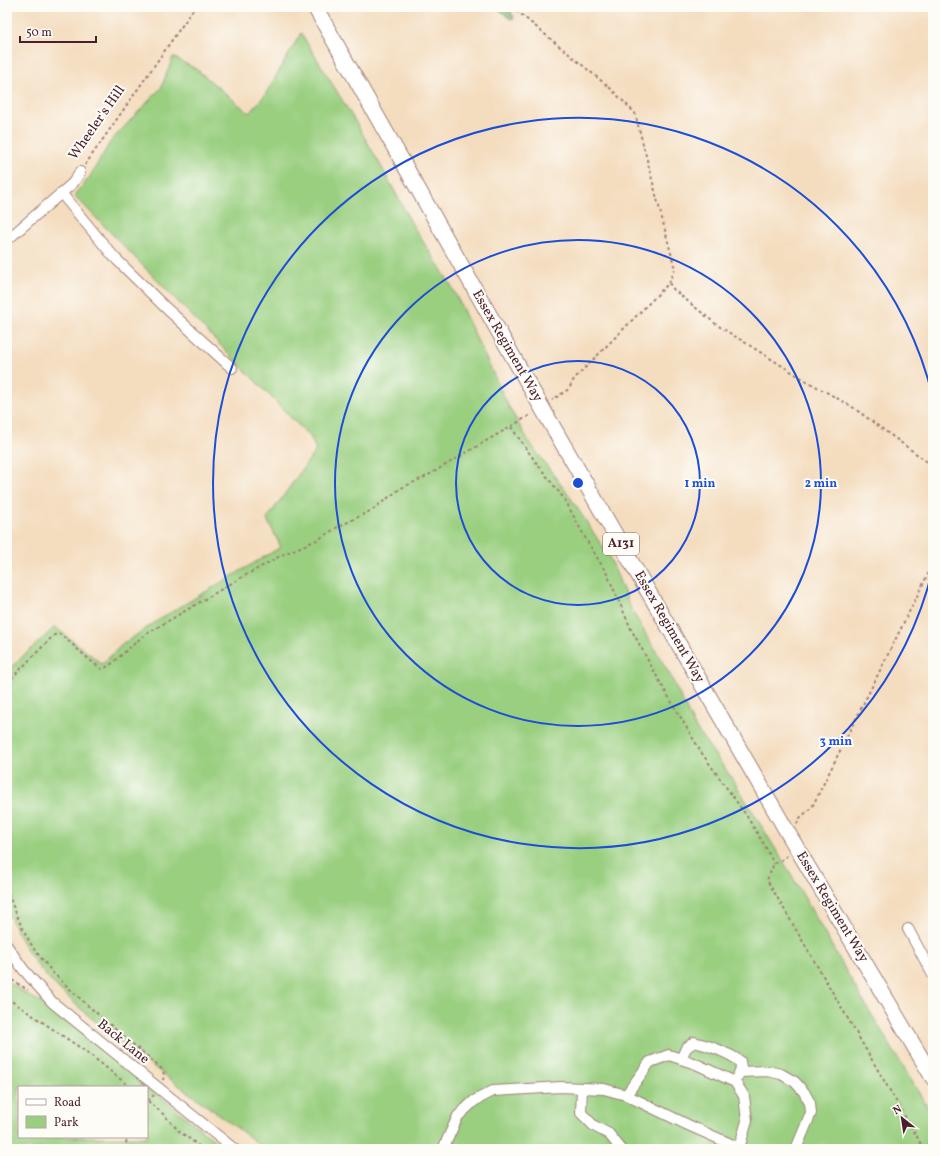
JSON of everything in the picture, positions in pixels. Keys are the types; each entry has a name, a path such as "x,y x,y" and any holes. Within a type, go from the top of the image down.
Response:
{"highway":[{"name":"Essex Regiment Way","path":"315,7 542,408 792,840 933,1078"}],"street":[{"name":"Wheeler's Hill","path":"7,240 73,183 80,172"},
{"path":"61,193 114,257 167,309 232,368"},
{"path":"908,930 933,975"},
{"name":"Back Lane","path":"7,946 23,969 52,1002 234,1149"},
{"path":"681,1059 686,1048 694,1042 727,1052 740,1061 742,1068 735,1082"},
{"path":"444,1149 458,1116 474,1100 493,1091 561,1087 604,1089 626,1095 740,1148 747,1121 744,1096 735,1082 669,1054 650,1062 626,1095"},
{"path":"740,1072 767,1071 781,1074 795,1082 804,1092 810,1103 810,1113 796,1149"},
{"path":"582,1088 581,1113 594,1126 609,1134 621,1149"}],"path":[{"name":"Wheeler's Hill","path":"80,172 195,7"},
{"path":"7,683 53,636 58,633 69,641 93,664 102,669 109,666 143,636 237,580 284,554 320,539 336,528 372,510 401,488 425,477 511,427 569,389 574,379 669,283 675,269 634,113 610,88 512,7"},
{"path":"669,283 674,290 718,326 803,380 851,406 933,466"},
{"path":"511,427 535,462 565,500 607,574 631,629 665,690 701,752 746,815 774,864"},
{"path":"924,1149 767,880 774,864 785,858 799,819 812,807 933,564"},
{"path":"7,888 23,930 34,949 66,986 163,1070 164,1075 160,1090"},
{"path":"7,977 16,983"},
{"path":"7,998 88,1053 129,1086"},
{"path":"148,1102 180,1131 203,1149"},
{"path":"124,1149 128,1138"}],"green space":[{"path":"496,7 509,7 514,18 510,19"},
{"path":"301,33 358,126 413,226 451,285 509,407 529,442 570,497 610,558 631,609 670,675 695,727 733,780 791,874 859,994 933,1116 933,1149 265,1149 154,1068 90,1017 63,993 33,960 13,925 7,910 7,671 55,627 102,664 123,644 163,617 281,547 267,519 316,450 311,438 74,195 89,178 111,141 161,88 173,57 196,69 249,113 265,95"},
{"path":"7,981 32,998 47,1004 148,1086 18,1086 18,1138 148,1138 148,1086 225,1149 7,1149"}]}
